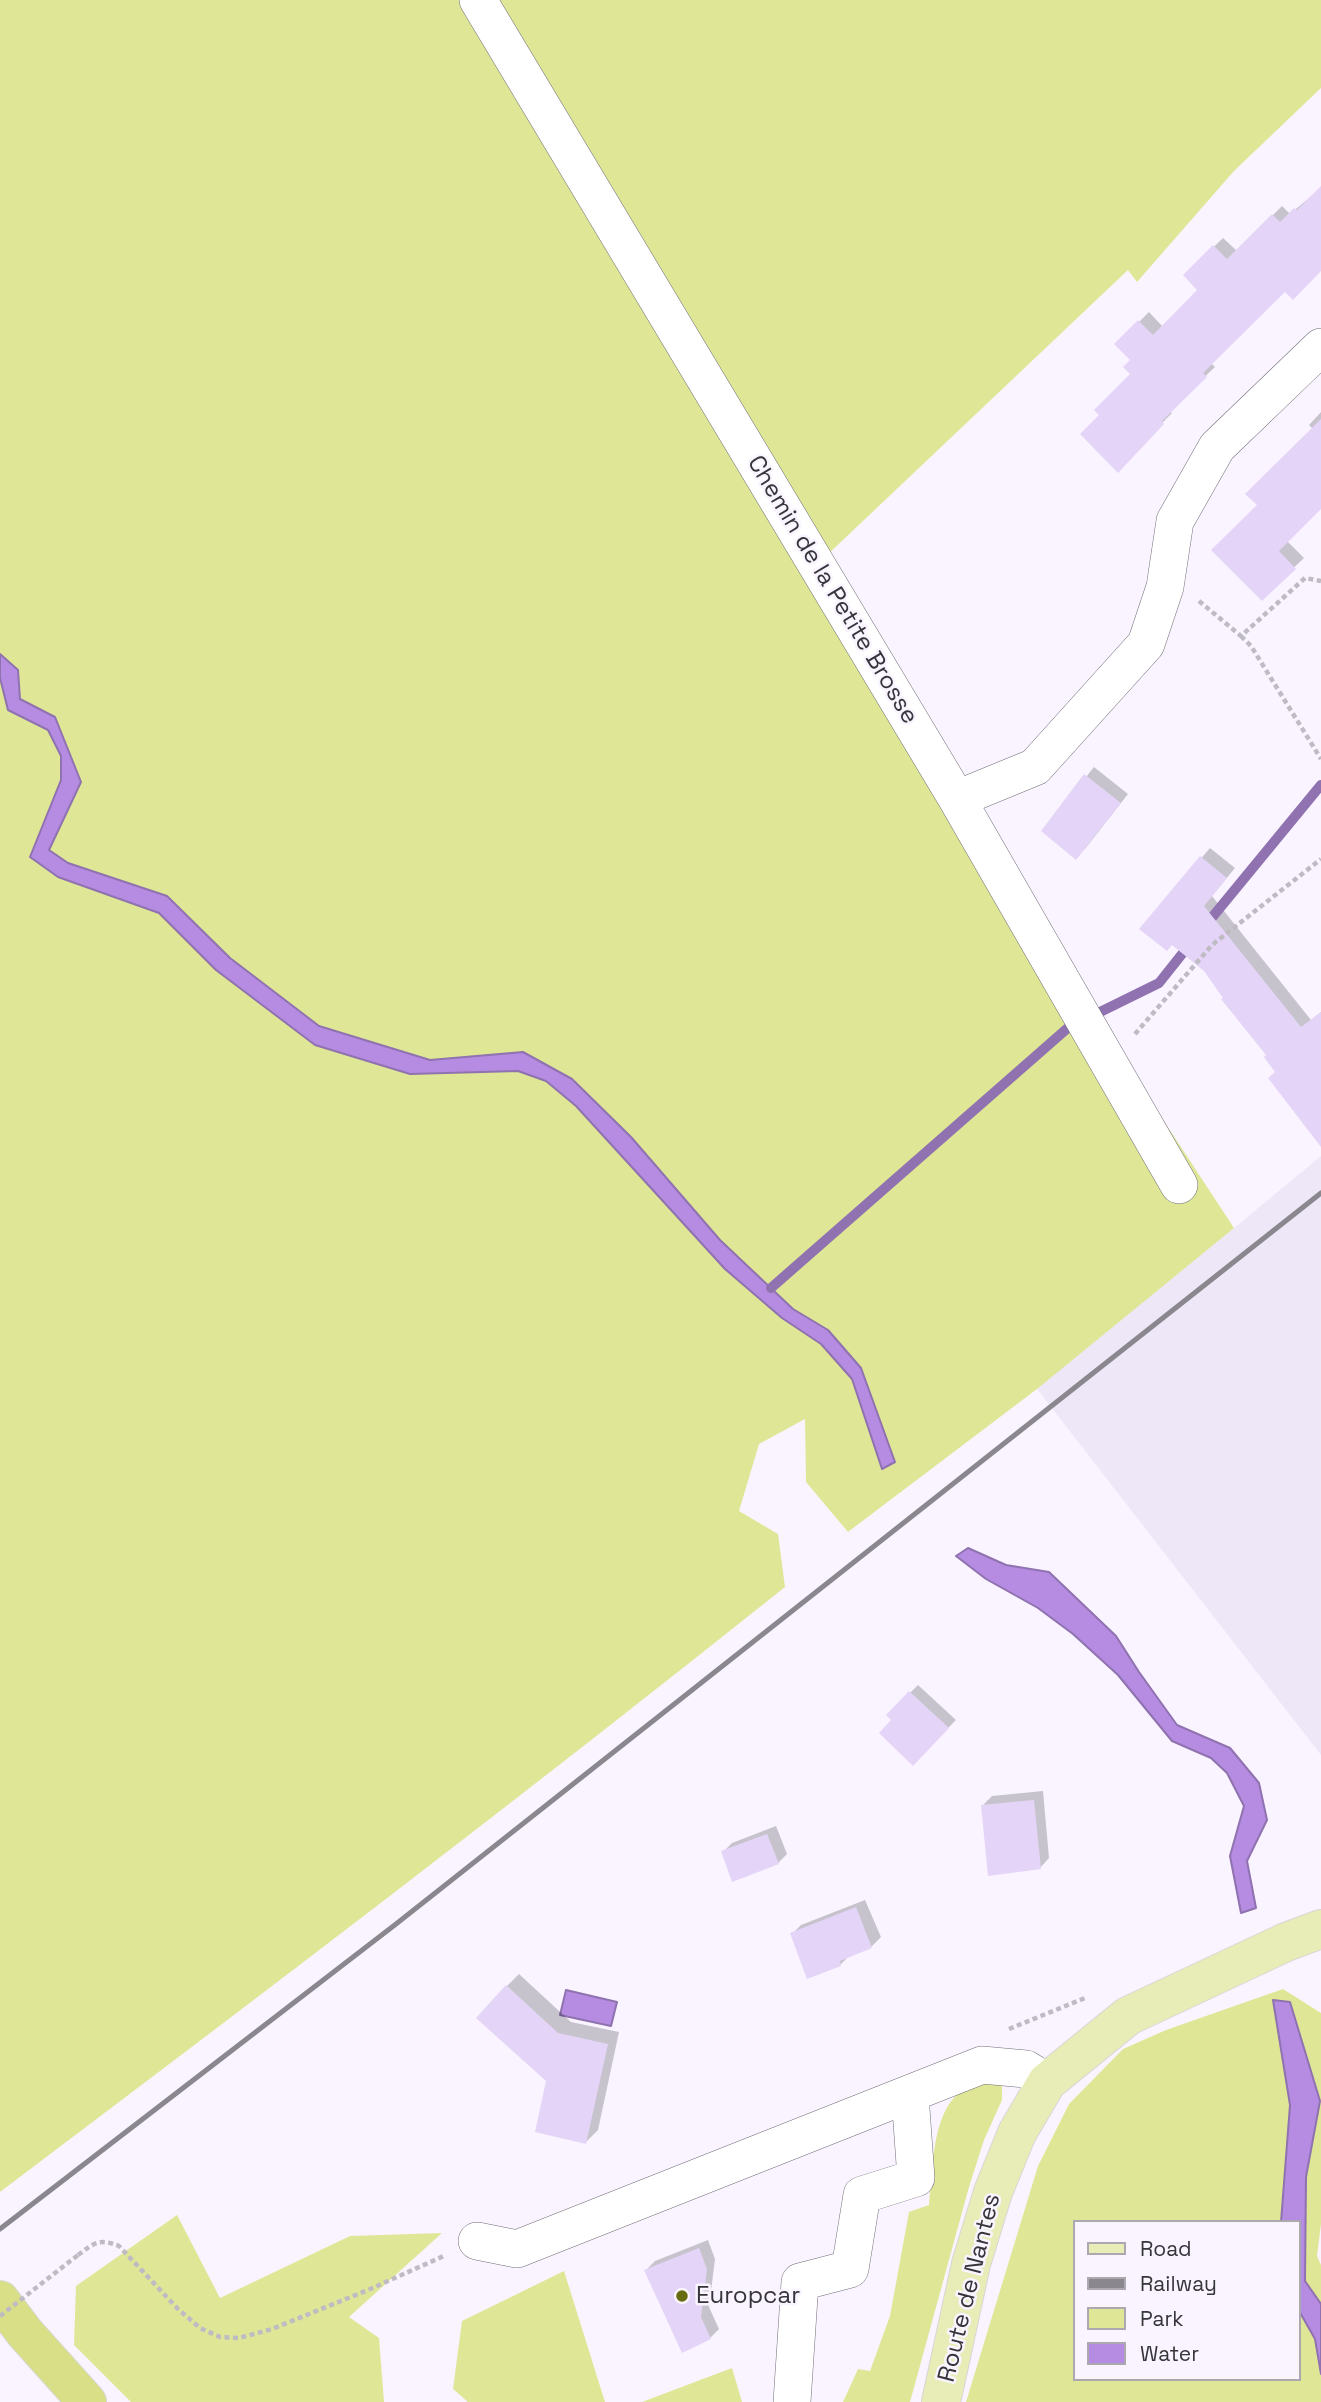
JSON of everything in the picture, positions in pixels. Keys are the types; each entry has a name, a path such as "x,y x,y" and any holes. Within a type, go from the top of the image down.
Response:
{"highway":[{"path":"0,2300 25,2333 87,2402"},
{"path":"0,2332 50,2402"}],"main road":[{"name":"Route de Nantes","path":"940,2402 971,2264 993,2192 1017,2133 1047,2082 1128,2016 1286,1942 1321,1929"}],"street":[{"name":"Chemin de la Petite Brosse","path":"478,0 957,799 1179,1185"},
{"path":"957,799 1035,767 1146,644 1165,587 1175,521 1217,447 1321,347"},
{"path":"477,2241 517,2249 982,2065 1026,2069 1047,2082"},
{"path":"792,2402 800,2282 850,2269 862,2195 916,2178 910,2095"}],"path":[{"path":"1170,559 1193,580 1189,593 1251,646 1321,759"},
{"path":"1241,636 1305,578 1321,581"},
{"path":"1110,1064 1212,945 1321,859"},
{"path":"0,2316 78,2255"}],"shaded area":[{"path":"1321,1156 1321,1755 1037,1389 1202,1236 1234,1228"}],"green space":[{"path":"0,0 1321,0 1321,88 1234,171 1137,282 1128,270 806,575 1234,1228 1037,1389 848,1532 806,1482 805,1419 759,1444 739,1511 778,1534 785,1587 395,1892 0,2192"},
{"path":"1283,1989 1321,2013 1321,2224 1317,2256 1321,2265 1321,2402 966,2402 1038,2166 1069,2104 1123,2049 1166,2030"},
{"path":"987,2078 1002,2081 1002,2100 984,2140 969,2187 910,2402 843,2402 858,2369 870,2371 890,2316 909,2212 929,2205 935,2146 943,2116 958,2094"},
{"path":"177,2215 220,2298 350,2236 442,2233 349,2317 379,2338 384,2402 131,2402 74,2345 76,2286"},
{"path":"564,2271 605,2402 468,2402 453,2389 462,2321"},
{"path":"732,2368 742,2402 642,2402"}],"water":[{"path":"0,654 18,670 20,699 55,717 81,782 49,850 68,863 167,896 230,958 319,1026 430,1060 523,1052 572,1079 631,1137 720,1240 793,1309 828,1330 861,1368 895,1462 882,1469 852,1379 821,1344 782,1318 725,1269 576,1106 546,1081 518,1071 410,1074 315,1045 216,970 159,913 58,877 30,857 61,780 61,756 48,730 8,710 0,678"},
{"path":"968,1548 1006,1565 1049,1572 1116,1636 1177,1725 1230,1748 1259,1783 1267,1820 1247,1861 1256,1908 1241,1913 1230,1856 1244,1806 1227,1773 1211,1758 1172,1741 1118,1675 1073,1634 1038,1608 986,1579 956,1556"},
{"path":"566,1990 617,2002 611,2026 560,2015"},
{"path":"1273,2000 1290,2002 1320,2101 1306,2177 1305,2281 1321,2304 1321,2374 1315,2339 1300,2313 1300,2220 1281,2220 1290,2105"}],"building":[{"path":"1321,186 1321,271 1293,300 1285,292 1203,373 1207,377 1162,421 1164,424 1118,473 1080,434 1099,415 1094,410 1130,374 1123,367 1130,360 1114,344 1138,320 1153,335 1197,290 1183,275 1213,245 1227,259 1272,214 1280,222 1294,208 1297,210"},
{"path":"1321,419 1321,509 1279,551 1296,569 1262,601 1211,550 1257,505 1245,494"},
{"path":"1084,774 1121,803 1076,860 1041,831"},
{"path":"1200,856 1227,878 1204,906 1301,1027 1321,1012 1321,1147 1268,1078 1275,1072 1264,1057 1266,1055 1221,999 1223,998 1204,971 1172,945 1167,951 1139,929"},
{"path":"909,1691 949,1728 913,1766 879,1733 891,1720 886,1715"},
{"path":"1034,1800 1041,1869 988,1876 981,1805"},
{"path":"767,1834 779,1864 732,1882 721,1851"},
{"path":"856,1907 872,1948 840,1961 841,1966 807,1979 790,1933"},
{"path":"506,1985 558,2033 608,2044 586,2144 535,2132 546,2081 476,2018"},
{"name":"Europcar","path":"699,2248 707,2269 701,2317 711,2339 682,2353 644,2270"}],"waterway":[{"path":"1205,926 1321,785"},
{"path":"1096,1014 1159,983 1190,944"},
{"path":"771,1288 1070,1026"}],"railway":[{"path":"0,2229 396,1924 1321,1193"}],"place":[{"name":"Europcar","path":"682,2296"}]}
